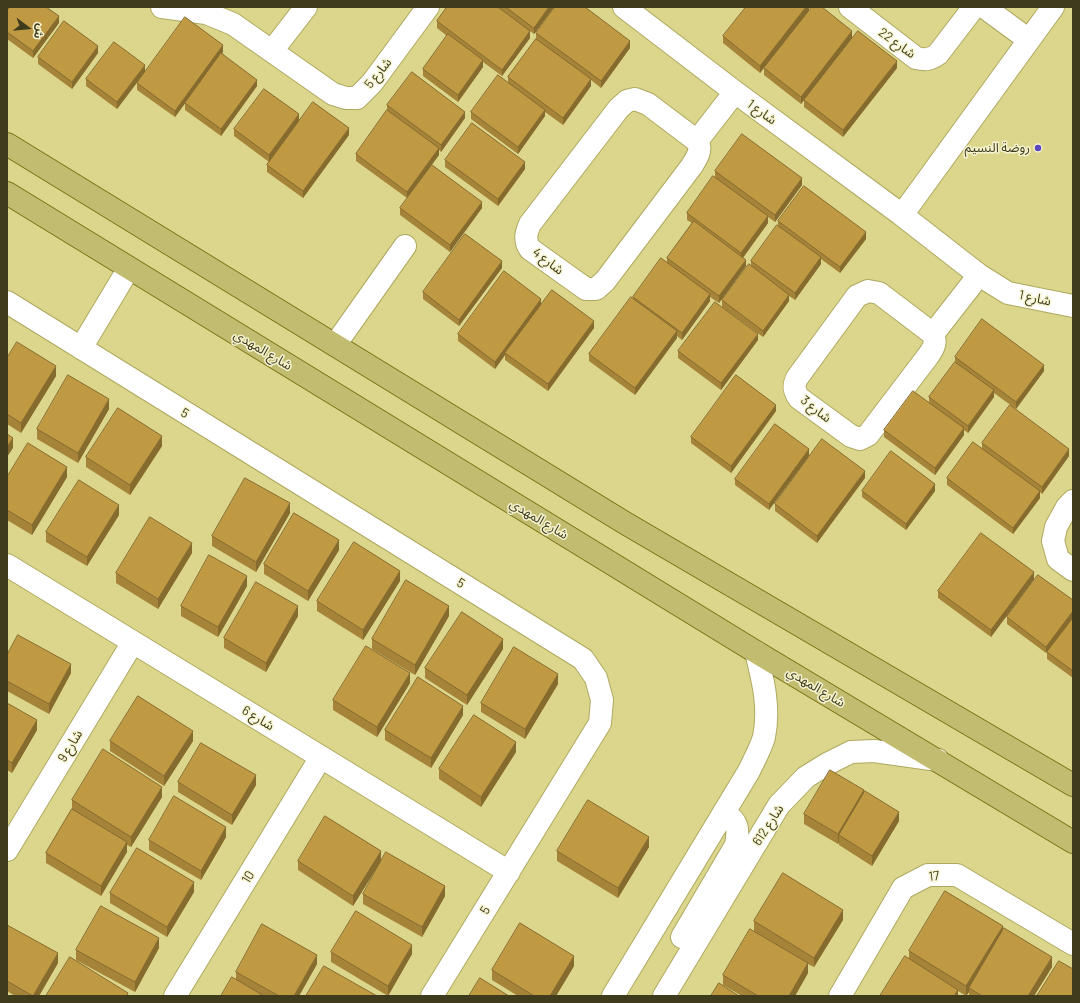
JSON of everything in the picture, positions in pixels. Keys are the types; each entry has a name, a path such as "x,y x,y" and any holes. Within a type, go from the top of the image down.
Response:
{"main road":[{"path":"7,144 625,523 1073,785"},
{"name":"شارع المهدي","path":"7,193 756,652 1073,842"}],"street":[{"name":"شارع 5","path":"162,7 206,13 233,24 333,94 346,98 357,98 372,83 428,7"},
{"path":"272,50 306,7"},
{"name":"شارع 1","path":"624,7 735,92 902,214 978,275 1008,293 1073,306"},
{"name":"شارع 22","path":"850,7 916,58 925,60 938,54 974,7"},
{"path":"984,7 1029,40"},
{"path":"902,214 1054,7"},
{"path":"697,141 735,92"},
{"name":"شارع 4","path":"635,99 648,104 697,141 700,149 692,167 605,281 596,289 586,289 530,249 526,244 526,237 530,224 619,108 627,101 635,99"},
{"path":"334,345 405,246"},
{"path":"81,348 129,268"},
{"name":"شارع 3","path":"933,334 978,275"},
{"name":"شارع 3","path":"868,291 878,293 933,334 935,341 928,356 865,438 850,436 799,398 794,390 794,384 797,378 857,296 862,292 868,291"},
{"name":"5","path":"7,302 583,659 596,678 602,700 600,723 432,996"},
{"path":"1073,501 1067,507 1056,527 1054,541 1058,558 1073,570"},
{"name":"شارع 6","path":"7,565 509,872"},
{"name":"شارع 9","path":"7,850 133,642"},
{"path":"613,996 749,771 764,738 767,708 764,680 756,652"},
{"name":"شارع 612","path":"664,996 779,805 806,777 851,752 874,751 938,760"},
{"name":"10","path":"175,996 321,757"},
{"path":"654,996 659,976 736,845 738,832 733,819 724,812"},
{"name":"17","path":"840,996 903,888 928,875 958,875 1073,944"}],"building":[{"path":"10,7 46,7 59,16 33,51 7,32 7,11"},
{"path":"447,7 498,7 530,31 502,70 437,21"},
{"path":"506,7 549,7 534,28"},
{"path":"555,7 585,7 630,41 601,81 536,33"},
{"path":"746,7 806,7 760,66 723,36"},
{"path":"812,7 822,7 852,31 801,97 764,68"},
{"path":"185,17 223,45 175,111 137,83"},
{"path":"64,21 98,46 72,82 38,57"},
{"path":"858,31 897,61 843,130 804,100"},
{"path":"448,34 483,60 458,95 423,69"},
{"path":"536,39 591,79 563,118 508,77"},
{"path":"114,42 145,65 117,102 86,79"},
{"path":"221,53 257,80 221,129 185,103"},
{"path":"412,72 465,112 441,145 387,105"},
{"path":"498,75 545,110 518,147 471,112"},
{"path":"264,89 299,114 269,155 234,129"},
{"path":"313,102 349,128 303,191 267,165"},
{"path":"387,110 439,148 407,192 356,154"},
{"path":"472,123 525,162 498,199 445,160"},
{"path":"742,134 802,178 775,215 715,171"},
{"path":"432,165 482,202 450,245 400,208"},
{"path":"713,176 768,216 741,253 687,213"},
{"path":"804,186 866,232 840,267 778,221"},
{"path":"694,221 746,260 719,296 667,258"},
{"path":"777,225 821,257 795,293 751,261"},
{"path":"465,234 502,261 459,320 423,292"},
{"path":"661,258 710,294 682,333 633,297"},
{"path":"749,264 789,295 763,331 722,300"},
{"path":"504,271 541,299 495,362 458,334"},
{"path":"552,290 594,321 548,384 505,353"},
{"path":"631,297 677,331 635,388 589,354"},
{"path":"715,302 758,334 721,383 678,351"},
{"path":"982,319 1044,365 1016,402 955,357"},
{"path":"17,342 56,366 21,423 7,414 7,358"},
{"path":"955,362 994,390 968,426 929,397"},
{"path":"68,375 109,399 78,453 37,429"},
{"path":"736,375 776,405 731,466 691,437"},
{"path":"913,391 964,428 935,468 884,430"},
{"path":"1010,405 1069,449 1042,487 982,443"},
{"path":"118,408 162,436 130,485 86,457"},
{"path":"775,424 809,449 769,504 735,479"},
{"path":"7,434 13,438 7,447"},
{"path":"822,439 865,471 817,536 775,504"},
{"path":"973,442 1040,491 1013,528 947,478"},
{"path":"28,443 67,467 32,525 7,510 7,477"},
{"path":"891,451 935,484 906,524 862,491"},
{"path":"245,478 290,503 256,562 212,536"},
{"path":"79,480 119,505 87,557 46,532"},
{"path":"294,513 339,540 308,591 264,564"},
{"path":"150,517 192,543 158,599 116,573"},
{"path":"981,533 1034,572 991,630 938,591"},
{"path":"354,542 400,571 363,630 317,601"},
{"path":"209,555 247,576 218,627 181,606"},
{"path":"1038,575 1073,600 1073,611 1046,647 1007,617"},
{"path":"406,580 449,606 415,665 372,639"},
{"path":"256,582 298,606 266,663 224,638"},
{"path":"462,612 503,639 467,695 425,668"},
{"path":"1073,618 1073,671 1047,652"},
{"path":"18,635 71,664 49,704 7,681 7,655"},
{"path":"366,646 410,673 377,727 333,700"},
{"path":"514,647 558,674 525,729 481,703"},
{"path":"418,677 463,706 431,758 385,730"},
{"path":"138,696 193,731 164,776 110,741"},
{"path":"7,703 37,720 12,763 7,760"},
{"path":"474,715 516,742 481,797 439,769"},
{"path":"201,743 256,775 232,815 178,782"},
{"path":"103,749 162,787 131,837 72,800"},
{"path":"830,770 864,790 838,834 804,814"},
{"path":"865,791 899,812 872,856 839,835"},
{"path":"174,796 226,827 201,871 149,840"},
{"path":"588,800 649,837 618,888 557,851"},
{"path":"72,809 127,842 101,886 46,853"},
{"path":"325,816 381,851 353,896 298,861"},
{"path":"137,848 194,882 167,927 110,893"},
{"path":"386,852 445,886 422,927 363,894"},
{"path":"783,873 843,910 814,958 754,921"},
{"path":"945,891 1003,926 966,986 909,951"},
{"path":"101,906 159,938 135,982 76,950"},
{"path":"356,911 412,945 388,986 331,952"},
{"path":"520,923 574,956 550,996 534,996 492,970"},
{"path":"262,924 317,955 294,996 279,996 236,972"},
{"path":"7,925 58,953 33,996 7,981"},
{"path":"1004,928 1052,957 1028,996 982,996 969,988"},
{"path":"750,929 808,963 789,996 758,996 723,975"},
{"path":"905,956 958,990 954,996 880,996"},
{"path":"70,957 128,993 127,996 46,996"},
{"path":"1059,961 1073,969 1073,996 1037,996"},
{"path":"324,966 377,996 306,996"},
{"path":"232,977 264,996 221,996"},
{"path":"480,978 509,996 469,996"},
{"path":"719,983 739,996 711,996"}],"place":[{"name":"روضة النسيم","path":"1038,148"}]}
